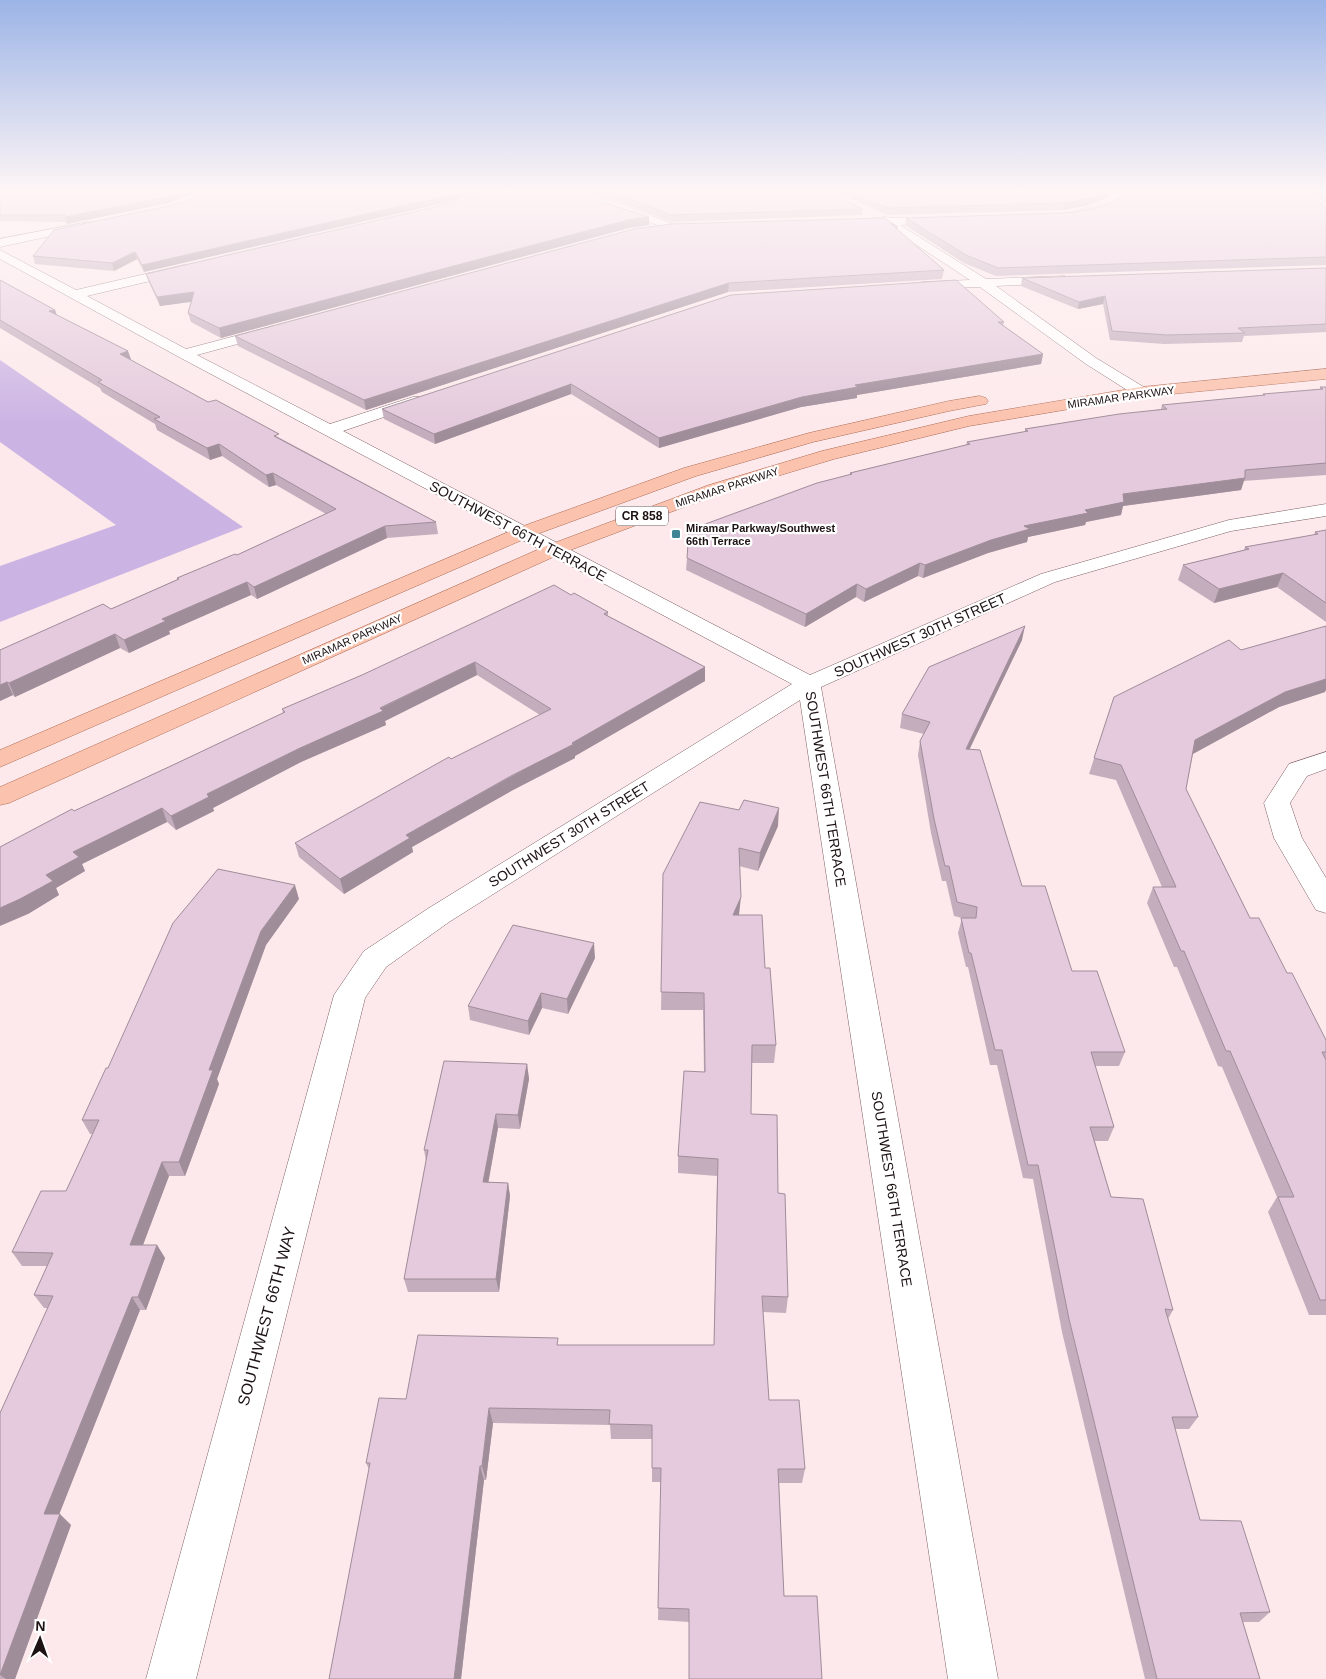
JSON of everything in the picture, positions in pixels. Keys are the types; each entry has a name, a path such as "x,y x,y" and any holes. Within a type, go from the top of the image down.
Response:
{"main road":[{"name":"MIRAMAR PARKWAY","path":"1043,390 1119,378 1326,360"},
{"name":"MIRAMAR PARKWAY","path":"0,796 553,550 715,490 828,454 969,421 1141,392 1326,374"},
{"name":"MIRAMAR PARKWAY","path":"0,759 522,533 690,472 809,438 949,406 996,398"}],"street":[{"name":"SOUTHWEST 66TH TERRACE","path":"28,268 184,354 809,684 973,1679"},
{"path":"77,294 186,268"},
{"path":"961,268 1091,361 1141,392"},
{"path":"914,286 1070,279"},
{"path":"184,354 289,326"},
{"path":"329,430 431,396"},
{"name":"SOUTHWEST 30TH STREET","path":"375,959 439,915 809,684 1048,578 1229,526 1326,510"},
{"path":"1326,760 1298,770 1277,803 1288,838 1326,903"},
{"name":"SOUTHWEST 66TH WAY","path":"171,1679 350,995 375,959"}],"shaded area":[{"path":"0,360 243,527 0,622 0,566 116,525 0,442"}],"building":[{"path":"170,268 445,268 219,328 188,313 194,292 157,297 146,274"},
{"path":"487,268 942,268 944,270 729,283 364,400 235,336"},
{"path":"1326,268 1326,324 1238,328 1245,333 1167,335 1112,331 1105,296 1079,302 1022,278"},
{"path":"0,280 55,310 49,311 128,351 120,354 208,402 216,400 279,434 274,436 436,522 385,526 254,587 247,582 162,619 166,621 124,640 115,634 9,683 0,685 0,650 103,604 111,609 179,579 177,578 235,554 237,555 336,509 273,473 266,475 219,444 207,448 154,419 160,417 98,382 102,380 0,320"},
{"path":"956,280 1004,322 998,322 1043,354 855,385 858,387 802,397 659,438 571,384 434,434 382,409 731,295"},
{"path":"1320,387 1326,387 1326,463 1245,470 1245,478 1123,494 1124,502 1085,510 1088,513 1024,526 1030,529 991,540 925,565 920,563 866,589 857,584 806,614 687,558 689,530 817,483 852,474 850,473 970,444 967,442 1028,431 1025,429 1119,414 1167,409 1162,405 1323,389"},
{"path":"1326,530 1326,603 1283,573 1219,589 1183,565 1249,549 1245,547 1318,534 1315,532"},
{"path":"554,585 571,595 574,593 608,612 604,614 705,667 572,743 574,744 511,776 406,835 410,838 340,879 295,843 449,757 451,759 551,709 475,662 380,708 383,711 298,749 207,794 209,797 171,816 162,808 73,852 79,857 46,875 53,881 0,908 0,847 72,809 74,811 285,712 282,709 362,675"},
{"path":"1025,626 966,749 980,750 1022,886 1045,886 1072,971 1097,971 1125,1052 1091,1052 1114,1127 1090,1127 1111,1197 1143,1199 1173,1310 1165,1309 1198,1417 1172,1417 1200,1520 1241,1521 1270,1612 1240,1613 1260,1679 1157,1679 1069,1319 1038,1165 1028,1165 1002,1050 995,1050 971,953 969,953 961,918 976,918 977,907 957,902 949,866 945,866 934,819 920,741 930,722 902,714 929,667"},
{"path":"1326,626 1326,679 1285,692 1195,740 1186,789 1250,918 1259,918 1287,973 1292,973 1326,1040 1326,1052 1322,1052 1326,1060 1326,1300 1320,1300 1278,1197 1294,1197 1230,1051 1226,1051 1184,951 1181,951 1153,887 1176,887 1121,765 1094,758 1114,697 1229,640 1241,650"},
{"path":"744,800 779,808 760,853 739,848 741,897 733,915 762,915 765,968 770,968 776,1045 752,1045 751,1114 777,1115 778,1193 785,1194 788,1297 762,1296 769,1400 799,1400 805,1469 778,1469 784,1596 817,1596 822,1679 689,1679 689,1609 658,1608 661,1468 652,1468 652,1425 609,1424 610,1410 489,1408 454,1679 329,1679 370,1463 366,1463 379,1398 406,1399 418,1335 558,1338 557,1345 714,1345 718,1159 678,1156 684,1071 705,1072 704,993 661,992 663,874 700,802 739,810"},
{"path":"218,869 295,885 261,931 209,1070 213,1070 179,1162 162,1162 130,1245 157,1245 138,1297 132,1297 44,1514 60,1514 0,1675 0,1413 53,1296 34,1295 53,1253 12,1252 41,1191 66,1191 99,1120 82,1120 106,1068 108,1068 173,923"},
{"path":"513,925 594,943 567,999 541,993 528,1021 468,1006"},
{"path":"444,1061 527,1064 518,1115 496,1114 483,1182 508,1183 496,1279 404,1279 428,1150 424,1150"}],"place":[{"name":"Miramar Parkway/Southwest 66th Terrace","path":"676,534"}]}
